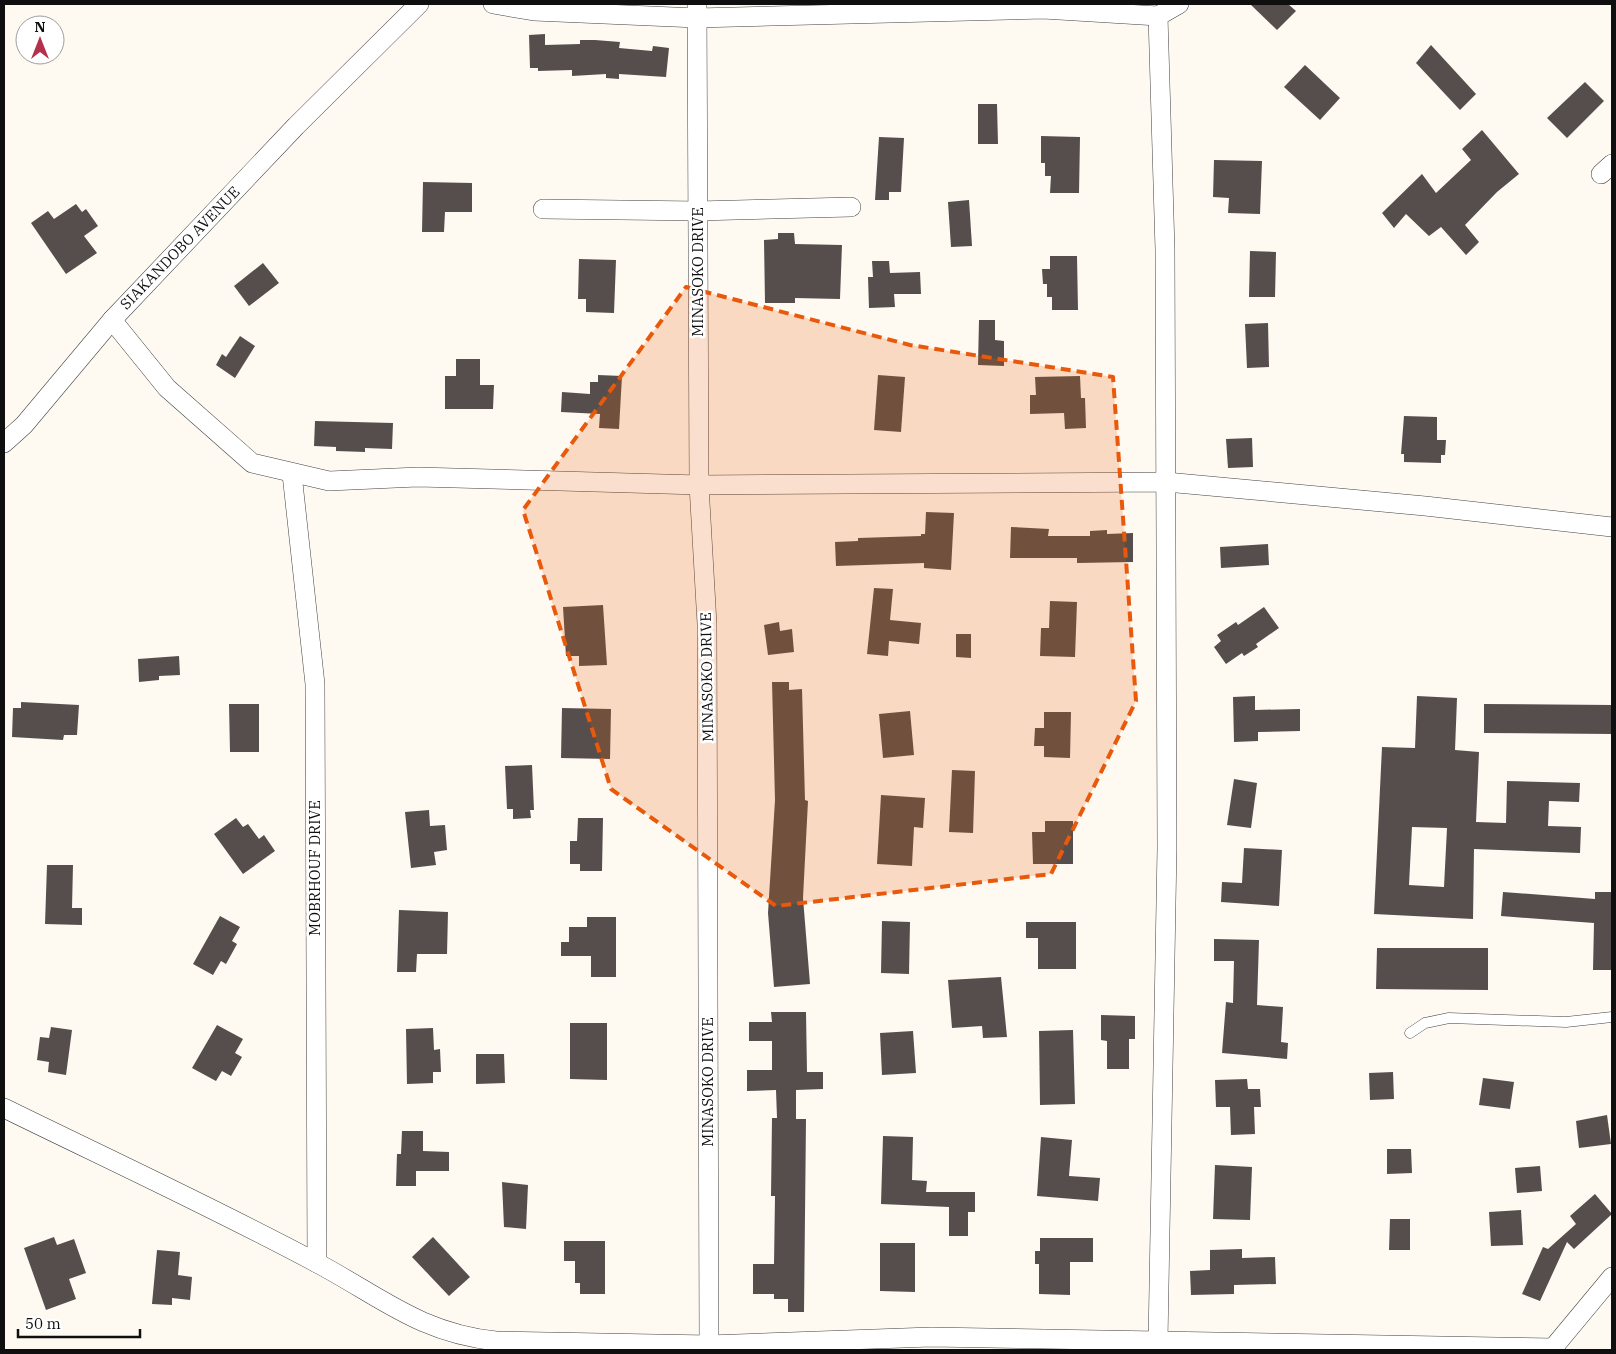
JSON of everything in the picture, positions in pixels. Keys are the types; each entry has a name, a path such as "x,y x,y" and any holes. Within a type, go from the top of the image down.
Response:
{"street":[{"name":"SIAKANDOBO AVENUE","path":"419,4 296,126 112,320 167,388 252,463 328,481 418,476 699,485 1166,482 1425,506 1612,527"},
{"path":"493,4 534,11 697,11 1043,6 1158,16 1179,4"},
{"name":"MINASOKO DRIVE","path":"697,11 699,485 708,624 709,1348"},
{"path":"1158,16 1165,250 1167,848 1158,1341"},
{"path":"543,209 698,211 851,207"},
{"path":"4,443 24,425 112,320"},
{"name":"MOBRHOUF DRIVE","path":"292,474 315,684 317,1263"},
{"path":"4,1108 317,1263 410,1318 443,1331 470,1338 496,1341 709,1348 931,1337 1554,1349 1612,1277"}],"lane":[{"path":"1410,1033 1425,1023 1449,1018 1566,1022 1612,1017"}],"highlighted area":[{"path":"686,287 910,345 1113,377 1136,701 1051,874 776,906 611,789 523,510"}],"building":[{"path":"1250,4 1288,4 1296,11 1277,30"},
{"path":"545,34 545,45 580,44 580,40 595,40 620,42 619,48 652,51 653,46 669,48 666,77 619,74 619,79 606,78 606,74 572,76 572,70 538,71 538,68 530,68 529,35"},
{"path":"1431,45 1476,94 1460,110 1416,63"},
{"path":"1305,65 1340,98 1320,120 1284,87"},
{"path":"1585,82 1604,101 1567,138 1547,118"},
{"path":"978,104 997,104 998,144 978,144"},
{"path":"1482,130 1519,174 1497,192 1465,225 1479,242 1466,255 1441,227 1429,236 1406,214 1394,228 1382,213 1422,174 1436,193 1471,160 1462,149"},
{"path":"1041,136 1080,137 1079,193 1050,193 1051,176 1045,176 1045,163 1041,163"},
{"path":"879,137 904,138 901,192 889,192 889,200 875,200"},
{"path":"1214,160 1262,161 1260,214 1228,213 1229,198 1213,197"},
{"path":"423,182 472,183 472,212 445,212 444,232 422,232"},
{"path":"969,200 972,246 951,247 948,202"},
{"path":"76,204 82,212 86,209 98,226 84,236 97,253 66,274 31,223 48,211 54,219"},
{"path":"778,233 794,233 795,244 842,245 840,299 795,298 795,303 765,303 764,240 778,239"},
{"path":"1250,251 1276,252 1275,297 1249,297"},
{"path":"1050,256 1077,256 1078,310 1052,310 1052,297 1047,297 1047,284 1043,284 1042,269 1050,269"},
{"path":"579,259 616,260 614,313 586,312 586,299 578,299"},
{"path":"872,261 889,261 890,273 920,272 921,294 894,294 895,307 869,308 868,277 873,277"},
{"path":"263,263 279,283 249,306 234,286"},
{"path":"979,320 995,320 995,340 1004,341 1004,366 978,365"},
{"path":"1268,323 1269,367 1247,368 1245,324"},
{"path":"240,336 255,346 235,378 216,365 222,354 226,357"},
{"path":"456,359 480,359 480,385 494,385 493,409 445,409 445,376 456,376"},
{"path":"598,375 622,376 619,429 599,428 600,414 561,412 562,392 590,394 590,382 598,382"},
{"path":"878,375 905,377 901,432 874,430"},
{"path":"1080,376 1081,398 1085,398 1086,428 1065,429 1064,413 1030,414 1030,395 1036,395 1035,377"},
{"path":"1404,416 1437,417 1437,440 1446,440 1445,455 1441,455 1441,463 1404,462 1404,454 1401,454"},
{"path":"315,421 393,423 392,449 365,448 365,452 336,451 336,447 314,446"},
{"path":"1252,438 1253,467 1228,468 1226,439"},
{"path":"926,512 954,513 951,570 924,568 924,563 836,566 835,542 858,541 858,538 921,536 921,534 925,534"},
{"path":"1011,527 1049,529 1048,536 1090,536 1090,531 1107,530 1107,534 1133,533 1133,562 1077,563 1077,558 1010,558"},
{"path":"1268,544 1269,565 1221,568 1220,547"},
{"path":"874,588 893,589 890,620 921,623 919,644 889,641 888,656 867,654"},
{"path":"1050,601 1077,602 1075,657 1040,656 1041,628 1049,628"},
{"path":"603,605 607,665 579,666 579,656 566,656 563,607"},
{"path":"1264,607 1279,628 1256,644 1258,647 1244,656 1242,653 1226,664 1214,647 1221,641 1217,635 1236,622 1238,625"},
{"path":"779,622 780,631 792,629 794,652 768,655 764,625"},
{"path":"956,634 971,634 971,658 956,657"},
{"path":"179,656 180,675 159,676 159,680 139,682 138,659"},
{"path":"772,682 789,682 789,690 802,689 805,800 808,801 803,898 810,984 774,987 768,913 775,800"},
{"path":"1255,696 1255,710 1300,709 1300,731 1258,732 1258,741 1234,742 1233,697"},
{"path":"1417,696 1457,698 1455,750 1479,752 1476,822 1506,823 1507,781 1580,783 1579,802 1549,801 1548,826 1581,827 1580,853 1474,849 1473,919 1374,914 1382,747 1415,748","holes":["1412,827 1447,828 1444,887 1409,885"]},
{"path":"21,702 79,705 77,735 64,735 63,740 12,737 13,708 21,708"},
{"path":"229,704 259,704 259,752 230,752"},
{"path":"1484,704 1612,705 1612,734 1484,733"},
{"path":"562,708 611,709 610,759 561,758"},
{"path":"910,711 914,755 883,758 879,714"},
{"path":"1044,712 1071,712 1070,758 1044,757 1044,746 1034,746 1035,728 1044,728"},
{"path":"532,765 534,810 530,810 531,818 513,819 513,809 507,809 505,766"},
{"path":"952,770 975,771 973,833 949,832"},
{"path":"1234,779 1257,783 1251,828 1227,825"},
{"path":"881,795 925,798 923,828 914,827 912,866 877,864"},
{"path":"429,810 430,826 445,825 447,850 434,852 436,865 411,868 405,812"},
{"path":"236,818 243,827 248,824 259,839 264,835 275,851 243,874 214,834"},
{"path":"578,818 603,818 602,871 580,871 580,864 570,864 570,841 577,841"},
{"path":"1045,821 1073,821 1073,864 1033,864 1032,832 1045,832"},
{"path":"1244,848 1282,850 1279,906 1221,902 1222,882 1242,883"},
{"path":"47,865 73,865 72,908 82,908 82,925 45,924"},
{"path":"1503,892 1595,899 1595,892 1612,892 1612,970 1593,970 1594,923 1501,916"},
{"path":"399,910 448,912 447,954 417,954 416,972 397,972"},
{"path":"220,916 240,927 232,941 237,944 226,964 221,961 213,975 193,964"},
{"path":"587,917 616,917 616,977 591,977 591,956 561,956 561,942 569,942 569,927 587,927"},
{"path":"882,921 910,922 909,974 881,973"},
{"path":"1026,922 1076,922 1076,969 1038,969 1038,938 1026,938"},
{"path":"1214,939 1259,940 1257,1005 1283,1007 1281,1042 1288,1043 1287,1059 1222,1053 1226,1002 1233,1003 1234,961 1214,961"},
{"path":"1377,948 1488,948 1488,990 1376,989"},
{"path":"1001,977 1007,1037 983,1038 982,1026 952,1028 948,980"},
{"path":"771,1012 806,1012 807,1072 823,1072 823,1089 796,1090 796,1119 806,1119 804,1312 788,1312 788,1299 774,1299 774,1294 753,1294 753,1264 774,1264 775,1196 771,1196 772,1118 777,1118 776,1090 747,1091 747,1070 772,1070 772,1041 749,1041 749,1022 772,1022"},
{"path":"1101,1015 1135,1016 1135,1039 1129,1039 1129,1069 1107,1069 1107,1041 1101,1040"},
{"path":"570,1023 607,1023 607,1080 570,1079"},
{"path":"217,1025 243,1039 235,1053 242,1057 231,1076 222,1071 216,1081 192,1068"},
{"path":"51,1027 72,1030 66,1075 48,1072 49,1062 37,1060 40,1037 49,1038"},
{"path":"433,1028 434,1050 440,1049 441,1072 433,1072 433,1083 407,1084 406,1029"},
{"path":"1073,1030 1075,1104 1040,1105 1039,1031"},
{"path":"913,1031 916,1073 882,1075 880,1033"},
{"path":"476,1054 504,1054 505,1083 476,1084"},
{"path":"1393,1072 1394,1099 1370,1100 1369,1073"},
{"path":"1483,1078 1514,1082 1510,1109 1479,1105"},
{"path":"1247,1079 1248,1089 1260,1089 1261,1107 1254,1107 1255,1134 1231,1135 1230,1107 1216,1107 1215,1080"},
{"path":"1607,1115 1611,1144 1579,1148 1576,1121"},
{"path":"402,1131 423,1131 423,1151 449,1152 449,1171 416,1171 416,1186 396,1186 397,1154 401,1154"},
{"path":"883,1136 913,1137 912,1180 927,1181 926,1192 975,1192 975,1212 968,1212 968,1236 949,1236 949,1207 881,1204"},
{"path":"1041,1137 1072,1140 1069,1176 1100,1178 1098,1201 1037,1196"},
{"path":"1387,1149 1411,1149 1412,1173 1387,1174"},
{"path":"1215,1165 1252,1167 1250,1220 1213,1219"},
{"path":"1540,1166 1542,1191 1517,1193 1515,1168"},
{"path":"502,1182 528,1185 526,1229 504,1227"},
{"path":"1595,1194 1612,1214 1574,1249 1567,1242 1540,1301 1522,1294 1543,1247 1548,1249 1576,1224 1570,1216"},
{"path":"1521,1210 1523,1245 1491,1246 1489,1212"},
{"path":"1390,1219 1410,1219 1410,1250 1389,1250"},
{"path":"54,1237 57,1245 74,1239 86,1273 69,1279 76,1299 46,1310 24,1248"},
{"path":"433,1237 470,1277 449,1296 412,1257"},
{"path":"1040,1238 1093,1238 1093,1262 1070,1262 1070,1295 1039,1294 1039,1264 1035,1264 1035,1251 1040,1251"},
{"path":"564,1241 605,1241 605,1294 580,1294 580,1283 575,1283 575,1261 564,1261"},
{"path":"880,1243 915,1243 915,1292 880,1291"},
{"path":"1242,1249 1242,1258 1275,1257 1276,1284 1234,1285 1234,1294 1191,1295 1190,1271 1210,1270 1210,1250"},
{"path":"157,1250 180,1252 178,1275 192,1277 190,1300 172,1298 172,1305 152,1304"}]}
